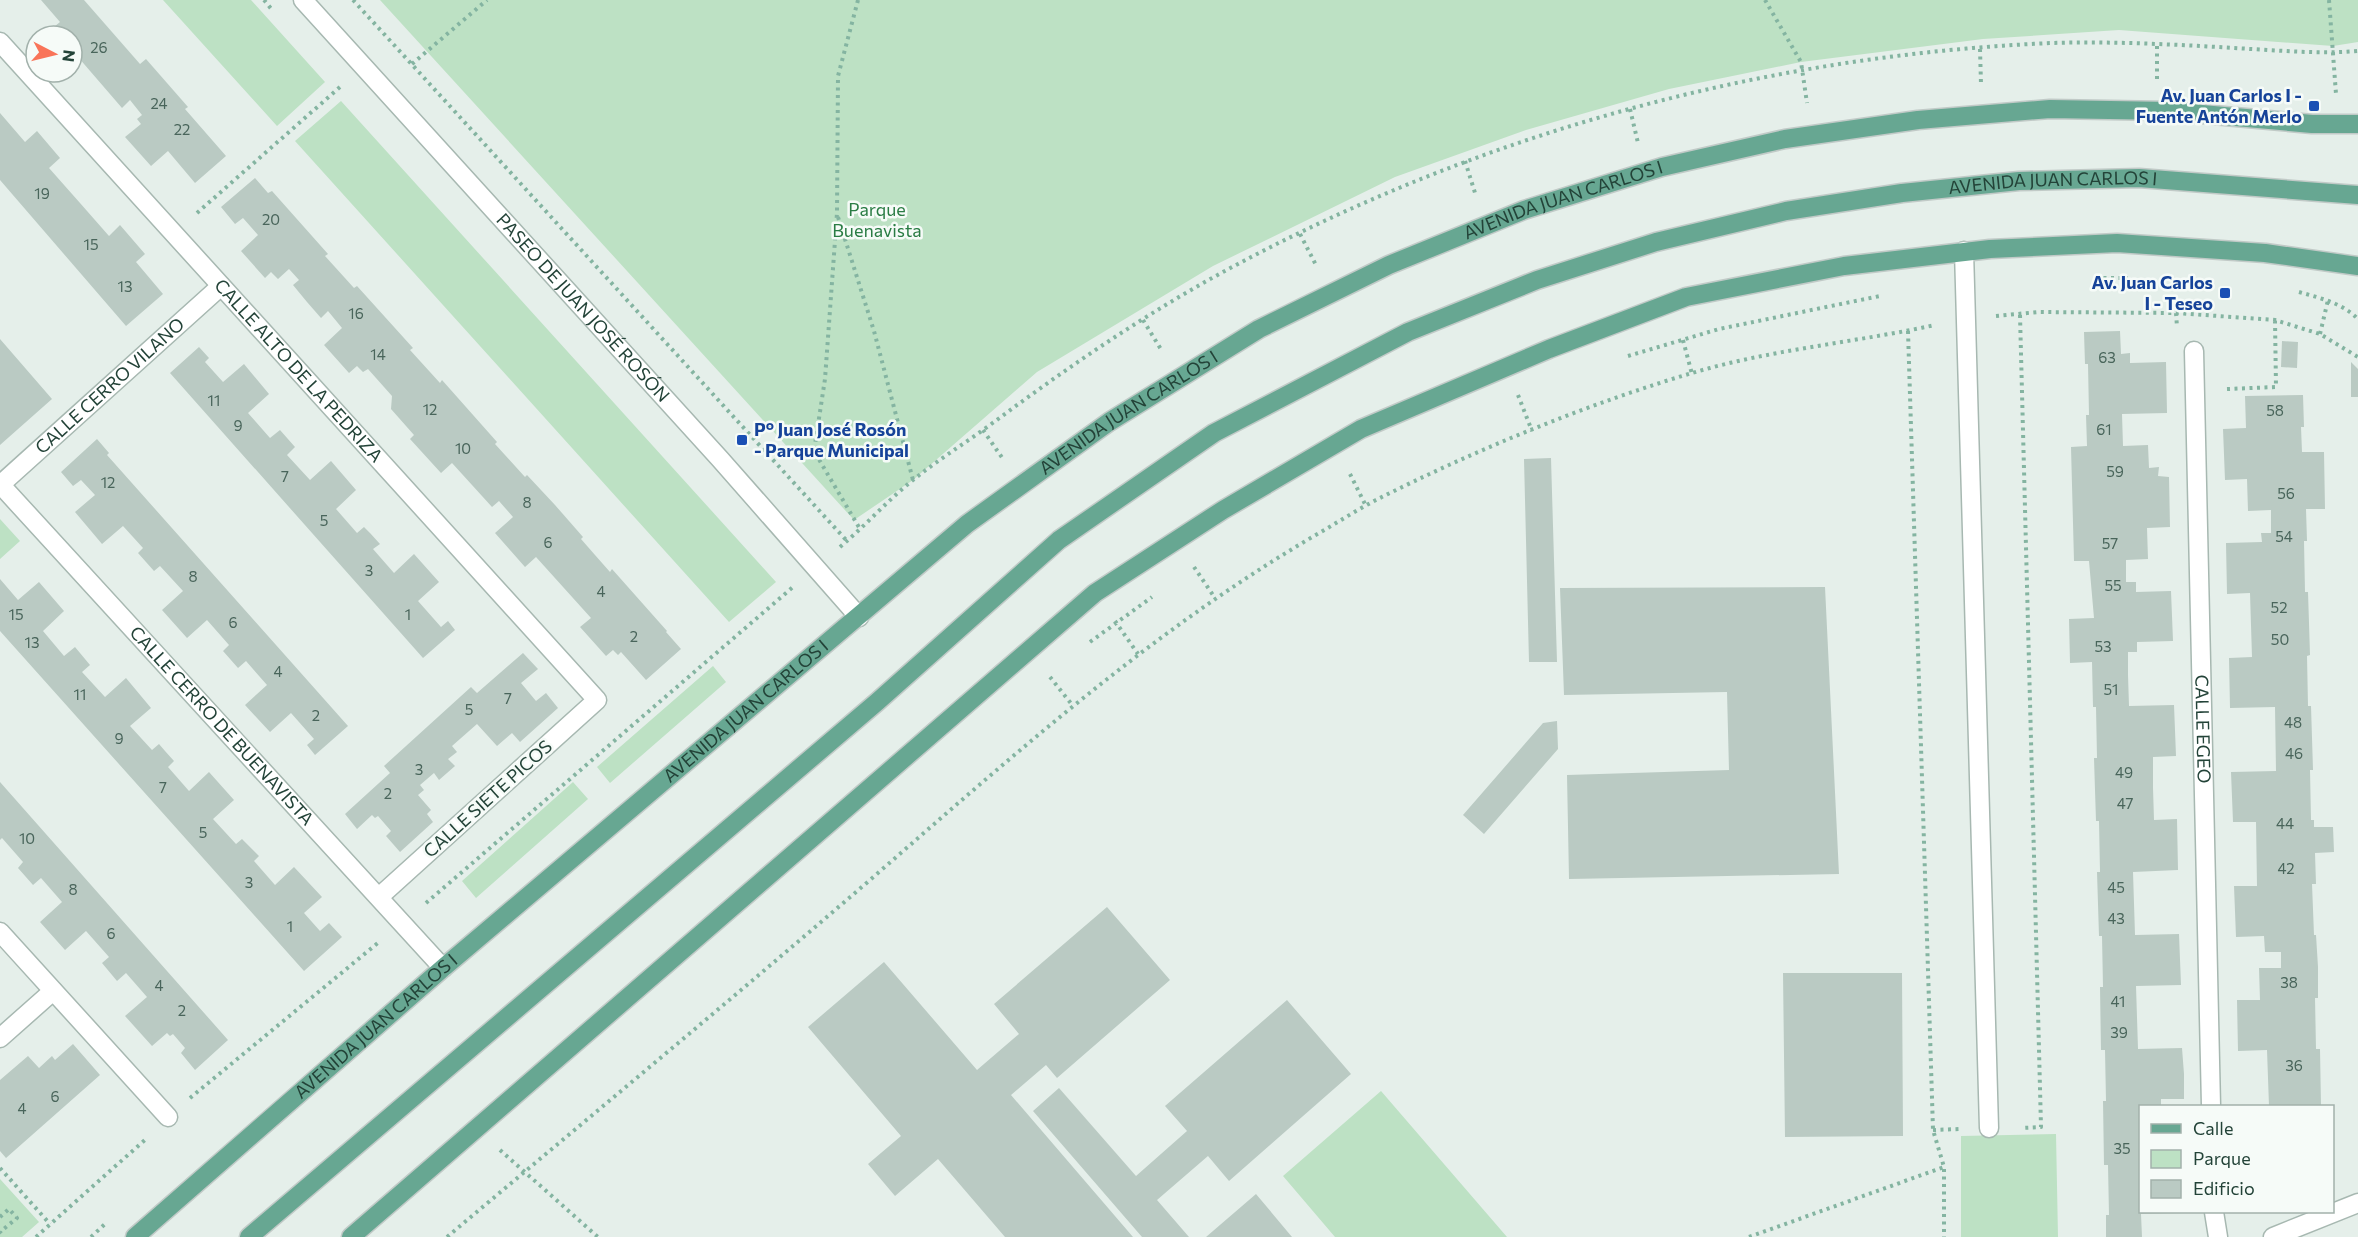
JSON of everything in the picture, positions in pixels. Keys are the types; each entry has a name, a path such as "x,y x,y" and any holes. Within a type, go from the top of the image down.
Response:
{"main road":[{"name":"AVENIDA JUAN CARLOS I","path":"135,1237 443,968 985,511 1110,422 1259,329 1389,265 1524,210 1662,167 1785,139 1918,120 2050,109 2169,111 2312,124 2358,124"},
{"name":"AVENIDA JUAN CARLOS I","path":"249,1237 878,702 1059,540 1214,433 1408,332 1537,280 1656,242 1786,211 1891,195 2019,181 2139,178 2358,195"},
{"path":"351,1237 1095,593 1223,510 1361,429 1549,349 1686,297 1844,266 1964,251 2117,243 2265,253 2358,266"}],"street":[{"name":"PASEO DE JUAN JOSÉ ROSÓN","path":"303,0 712,450 859,617"},
{"name":"CALLE ALTO DE LA PEDRIZA","path":"0,42 597,700"},
{"path":"1964,251 1989,1128"},
{"name":"CALLE CERRO VILANO","path":"0,484 221,286"},
{"name":"CALLE EGEO","path":"2194,351 2211,1105"},
{"name":"CALLE CERRO DE BUENAVISTA","path":"0,484 443,968"},
{"name":"CALLE SIETE PICOS","path":"380,897 597,700"},
{"path":"0,932 168,1117"},
{"path":"0,1038 53,991"},
{"path":"2334,1213 2358,1203"},
{"path":"2214,1213 2218,1237"},
{"path":"2273,1237 2333,1213"}],"path":[{"path":"353,0 847,541"},
{"path":"412,64 487,0"},
{"path":"858,0 838,76 837,213 825,379 814,451 860,529"},
{"path":"1766,0 1801,62 1808,107"},
{"path":"2328,0 2333,53 2358,51"},
{"path":"174,233 390,40"},
{"path":"2157,44 2157,81"},
{"path":"1980,49 1981,84"},
{"path":"1630,109 1638,145"},
{"path":"1465,161 1476,196"},
{"path":"837,213 874,331 913,480"},
{"path":"1300,234 1317,267"},
{"path":"2091,278 2136,278"},
{"path":"2296,291 2328,300 2358,319"},
{"path":"1617,359 1731,327 1888,295"},
{"path":"447,1237 745,988 1073,706 1170,630 1255,571 1366,506 1489,448 1594,406 1692,374 1967,317 2038,312 2176,313 2276,320 2320,334 2358,357"},
{"path":"1933,1130 2041,1127 2020,315"},
{"path":"1143,320 1162,351"},
{"path":"2195,390 2276,387 2276,320"},
{"path":"1908,331 1933,1130 1944,1167 1944,1237"},
{"path":"1683,340 1692,374"},
{"path":"1507,399 1526,391"},
{"path":"1518,394 1532,431"},
{"path":"1342,478 1360,469"},
{"path":"1350,474 1366,506"},
{"path":"1185,573 1203,560"},
{"path":"1193,566 1215,598"},
{"path":"1082,650 1159,592"},
{"path":"1042,684 1058,670"},
{"path":"1050,677 1073,706"},
{"path":"508,1142 499,1150 598,1237"},
{"path":"1749,1237 1944,1167"},
{"path":"0,1168 50,1224"},
{"path":"0,1217 9,1209 17,1218 0,1232 4,1237"}],"green space":[{"path":"163,0 251,0 325,82 277,126"},
{"name":"Parque Buenavista","path":"380,0 2358,0 2358,42 2333,46 2119,30 1983,39 1801,62 1669,89 1526,130 1395,177 1213,266 1037,372 913,480 854,520"},
{"path":"341,101 776,582 729,622 295,141"},
{"path":"0,519 20,541 0,559"},
{"path":"713,666 726,682 610,783 597,767"},
{"path":"573,782 588,799 476,898 462,881"},
{"path":"1381,1091 1507,1237 1335,1237 1283,1176"},
{"path":"2056,1134 2058,1237 1961,1237 1961,1136"},
{"path":"0,1179 39,1222 22,1237 0,1237"}],"building":[{"path":"41,0 84,0 140,64 146,59 188,107 185,109 226,156 195,183 168,151 151,166 125,137 141,124 137,119 142,115 130,100 122,108 84,64 84,24 58,24 60,22"},
{"path":"0,113 25,142 37,131 60,158 49,168 109,236 120,225 145,254 136,262 163,294 126,326 0,180"},
{"path":"255,178 268,193 272,191 328,254 325,256 354,288 357,286 413,348 410,350 440,383 442,380 497,442 495,444 555,505 610,572 612,569 667,631 681,649 646,680 621,652 618,655 613,650 606,656 580,627 591,618 536,557 525,567 495,533 513,517 499,501 492,507 452,463 441,473 410,439 414,435 391,409 392,396 368,369 363,372 357,366 349,373 324,345 342,328 328,311 321,318 293,285 299,280 289,269 278,279 271,272 265,278 241,251 258,235 243,218 235,224 221,207"},
{"path":"2120,331 2121,354 2130,353 2130,363 2166,362 2167,413 2122,414 2123,446 2148,445 2149,468 2159,467 2158,476 2169,477 2170,527 2147,528 2148,559 2126,560 2126,582 2136,582 2136,592 2171,591 2173,641 2137,642 2137,652 2128,652 2128,675 2129,706 2174,705 2176,756 2153,757 2153,788 2154,820 2177,819 2178,870 2133,872 2135,935 2179,934 2181,985 2136,986 2138,1049 2182,1048 2184,1074 2184,1099 2161,1099 2161,1105 2139,1105 2139,1213 2183,1213 2141,1214 2142,1237 2106,1237 2106,1215 2109,1215 2108,1165 2104,1165 2105,1050 2101,1050 2100,987 2103,987 2097,872 2100,872 2099,821 2096,821 2094,758 2097,758 2096,707 2093,707 2092,662 2070,663 2069,619 2094,618 2089,561 2074,561 2071,447 2087,446 2086,415 2089,415 2088,364 2085,364 2084,332"},
{"path":"0,339 52,399 0,445"},
{"path":"2282,341 2298,342 2297,368 2281,367"},
{"path":"199,347 209,358 205,362 223,382 244,364 269,394 248,413 270,438 280,430 295,447 287,455 310,480 331,461 356,490 336,509 357,533 364,527 380,544 373,549 394,573 414,554 439,582 418,601 441,627 448,621 455,630 423,658 170,373"},
{"path":"2351,362 2358,369 2358,397 2351,397"},
{"path":"2303,395 2302,452 2324,452 2325,509 2306,509 2307,541 2304,541 2310,655 2307,656 2308,706 2311,706 2313,770 2310,770 2311,820 2314,820 2314,827 2333,827 2334,852 2315,853 2316,884 2312,884 2318,967 2318,998 2315,998 2316,1049 2320,1049 2321,1105 2269,1105 2267,1050 2238,1051 2237,1000 2260,1000 2259,968 2281,968 2281,952 2265,952 2264,936 2236,937 2234,886 2257,886 2256,822 2233,822 2231,772 2276,771 2275,707 2230,708 2229,658 2252,657 2250,593 2227,594 2226,543 2262,542 2261,533 2271,533 2271,510 2248,511 2247,479 2225,480 2223,429 2246,428 2245,396"},
{"path":"97,439 109,453 107,455 348,726 315,755 307,745 314,739 291,713 270,732 245,705 267,685 246,661 238,668 223,651 229,645 207,620 187,638 162,610 183,591 160,566 154,571 138,553 143,548 123,526 102,544 75,512 95,495 81,480 73,486 61,472"},
{"path":"1551,458 1557,662 1529,662 1524,459"},
{"path":"0,579 18,600 39,582 64,611 43,631 64,656 75,647 90,665 82,672 105,697 126,678 151,708 130,726 152,750 159,744 174,761 168,767 189,791 209,772 234,800 213,819 236,844 242,839 259,856 254,861 275,885 294,867 322,897 304,913 320,931 329,923 342,937 304,971 0,631"},
{"path":"1825,587 1839,874 1569,879 1567,775 1729,770 1727,692 1564,695 1560,588"},
{"path":"523,653 538,669 521,683 536,701 546,693 558,708 520,742 512,733 497,746 477,724 452,746 457,752 448,759 455,766 439,780 434,773 420,785 424,790 418,795 431,810 427,814 433,822 400,852 386,836 391,831 378,816 375,818 372,815 357,829 345,814 390,773 384,766 471,687 477,693"},
{"path":"1557,721 1558,749 1484,834 1463,815 1543,723"},
{"path":"0,782 228,1040 195,1070 181,1053 185,1048 173,1034 170,1036 167,1033 152,1046 125,1016 147,997 126,973 117,981 102,963 109,957 86,931 65,950 40,922 62,902 41,878 33,885 18,868 23,862 2,838 0,840"},
{"path":"1107,907 1170,980 1057,1078 1046,1065 1011,1095 1133,1237 1005,1237 938,1159 895,1196 868,1164 901,1136 808,1027 884,962 977,1070 1019,1034 994,1004"},
{"path":"1783,973 1902,973 1903,1136 1785,1137"},
{"path":"1287,1000 1351,1074 1229,1181 1208,1156 1157,1200 1189,1237 1142,1237 1033,1111 1059,1088 1136,1176 1187,1131 1165,1106"},
{"path":"73,1044 100,1075 6,1158 0,1151 0,1080 28,1056 39,1068 52,1056 55,1060"},
{"path":"1256,1194 1292,1237 1206,1237"}],"place":[{"name":"Av. Juan Carlos I - Fuente Antón Merlo","path":"2314,106"},
{"name":"Av. Juan Carlos I - Teseo","path":"2225,293"},
{"name":"Pº Juan José Rosón - Parque Municipal","path":"742,440"}]}
